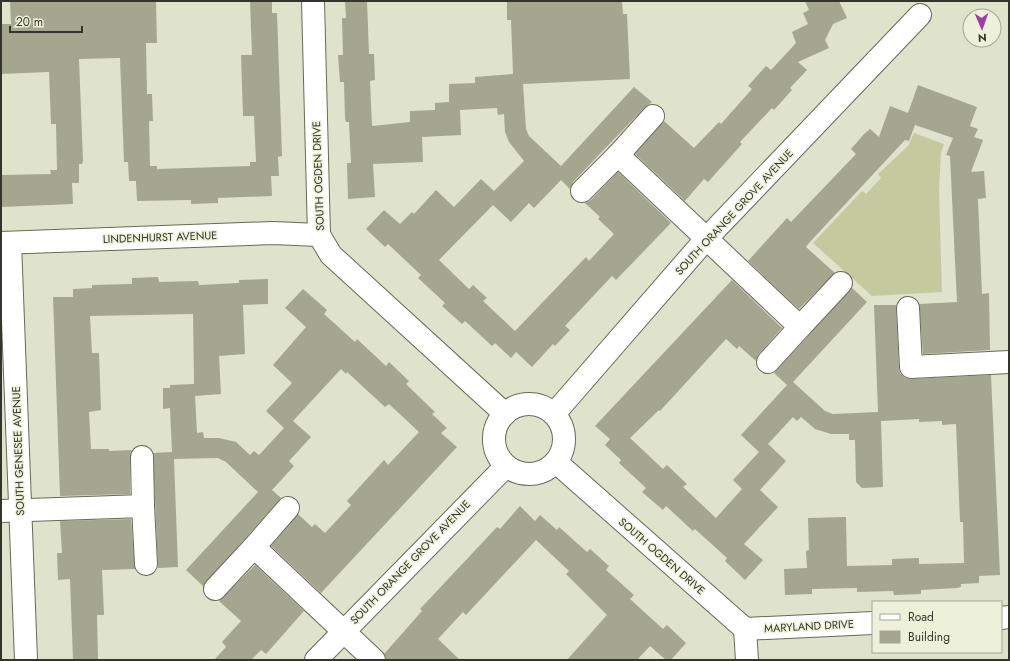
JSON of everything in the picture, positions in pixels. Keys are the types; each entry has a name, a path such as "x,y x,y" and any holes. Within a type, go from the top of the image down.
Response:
{"street":[{"name":"SOUTH OGDEN DRIVE","path":"313,1 319,235 331,255 505,414"},
{"name":"SOUTH ORANGE GROVE AVENUE","path":"554,414 706,239 920,14"},
{"path":"582,191 618,156 653,116"},
{"path":"618,156 800,327"},
{"name":"LINDENHURST AVENUE","path":"5,243 269,233 319,235"},
{"name":"SOUTH GENESEE AVENUE","path":"5,243 11,510 26,660"},
{"path":"768,362 841,283"},
{"path":"908,308 912,367 1009,362"},
{"path":"521,405 532,405 544,407 554,414 561,424 564,435 564,446 556,462 545,471 535,474 525,474 506,466 499,458 495,448 494,437 497,427 505,414 521,405"},
{"path":"142,457 146,564"},
{"name":"SOUTH OGDEN DRIVE","path":"556,462 745,629"},
{"name":"SOUTH ORANGE GROVE AVENUE","path":"316,660 506,466"},
{"path":"11,510 143,506"},
{"path":"216,589 288,508"},
{"path":"254,547 342,632 374,660"},
{"name":"MARYLAND DRIVE","path":"745,629 872,623"},
{"path":"745,629 747,660"}],"green space":[{"path":"914,133 944,144 941,153 939,190 942,292 872,296 813,243 862,191 866,194 881,178 878,174 908,146"}],"building":[{"path":"10,1 156,1 157,43 146,43 147,94 152,94 153,121 149,121 150,166 157,166 157,169 250,166 250,162 256,162 254,116 243,116 241,55 252,55 250,1 272,1 272,13 277,13 282,156 278,157 279,176 271,176 272,196 218,198 218,203 191,204 191,200 137,201 136,181 129,181 128,162 124,162 120,58 79,59 83,161 82,164 79,164 79,183 72,183 73,204 1,207 1,175 51,174 50,170 57,170 56,124 51,124 49,72 1,74 1,24 11,24"},
{"path":"345,1 367,1 369,54 374,54 375,80 370,81 372,126 410,122 410,111 435,110 435,103 449,102 449,84 475,83 475,77 513,74 511,20 507,20 507,1 622,1 623,14 627,14 630,79 523,84 526,129 529,136 561,166 634,87 652,102 644,108 573,182 570,189 561,180 534,208 529,203 511,222 493,205 439,260 469,289 473,285 487,298 483,301 515,331 586,257 589,261 614,234 598,219 600,217 585,203 591,200 618,172 671,223 616,280 612,276 565,326 570,330 555,346 553,344 532,367 516,352 511,358 495,343 492,346 465,321 462,324 442,306 445,303 418,278 421,275 388,244 385,247 366,229 384,210 400,224 412,212 414,214 436,190 454,207 481,179 494,191 524,161 509,142 505,132 504,114 498,115 497,108 460,110 461,135 422,137 423,162 373,164 375,197 348,199 347,163 351,163 349,122 346,122 345,119 344,82 340,82 338,55 343,55 342,18 346,18"},
{"path":"805,1 839,1 847,18 833,24 825,40 829,48 798,62 807,70 790,88 792,90 774,110 772,108 740,142 742,144 708,182 704,179 685,201 635,154 664,121 694,148 719,122 721,124 752,89 748,86 766,66 771,70 796,43 792,32 808,24 803,13 809,10"},
{"path":"918,85 977,107 970,126 978,129 974,137 983,140 971,172 984,171 986,198 978,199 982,294 989,293 990,350 923,354 919,304 957,302 950,156 946,155 953,138 915,125 909,141 905,140 806,247 835,273 799,309 748,261 787,218 791,222 856,154 851,149 864,134 870,129 879,137 890,106 908,113"},
{"path":"158,277 159,282 198,281 199,285 239,283 239,280 268,279 268,304 243,305 245,354 219,356 221,394 195,396 197,433 203,432 204,438 219,438 236,442 250,455 254,451 259,455 284,428 266,411 292,383 273,365 306,327 285,308 303,289 327,310 324,314 355,342 357,339 386,366 389,362 409,381 406,384 435,412 432,414 447,428 441,433 457,447 321,593 271,546 298,514 312,527 315,524 325,533 351,505 347,501 384,460 388,465 419,432 389,404 385,407 347,372 346,374 341,369 293,421 311,437 289,461 294,466 272,490 281,498 203,586 186,570 258,492 226,462 218,458 174,459 178,567 158,568 153,453 172,452 170,408 163,409 163,388 170,388 170,385 194,384 193,314 90,316 92,353 99,353 101,410 89,412 91,449 109,449 109,451 131,450 130,494 60,496 53,297 73,297 73,289 92,288 92,285 132,284 132,278"},
{"path":"732,280 782,328 759,354 756,361 739,346 737,349 726,339 660,411 659,410 630,438 663,469 667,465 687,484 683,487 716,518 742,489 733,480 759,452 741,435 787,385 774,373 852,288 867,302 793,382 825,411 833,414 878,412 874,305 896,305 899,368 900,373 905,378 912,379 991,375 1000,575 979,576 979,583 961,584 961,587 957,588 921,590 921,594 894,595 893,591 857,592 857,588 812,589 812,594 785,595 784,569 807,568 806,551 809,550 808,518 846,517 847,566 892,565 892,559 919,558 919,564 964,563 963,522 960,522 956,424 942,425 942,421 919,422 919,419 881,421 883,487 862,488 856,482 855,440 849,440 849,434 831,434 815,429 801,417 797,421 793,417 768,444 786,461 760,490 778,507 744,544 763,560 745,580 725,561 727,558 695,529 693,531 666,506 663,510 642,492 646,488 619,463 621,460 605,445 610,439 595,426"},
{"path":"520,506 535,521 540,515 557,530 559,527 587,552 590,549 609,566 606,570 634,595 630,599 663,629 667,625 686,643 671,660 666,660 650,646 637,660 567,660 607,615 566,574 569,571 536,540 466,615 463,612 438,639 460,660 386,660 384,654 422,611 420,609 497,527 500,529"},
{"path":"131,519 135,569 102,570 104,615 97,615 98,660 73,660 70,579 58,580 57,553 62,553 60,521"},
{"path":"255,565 304,611 266,654 261,650 251,660 214,660 226,647 222,642 241,621 219,601"}]}
